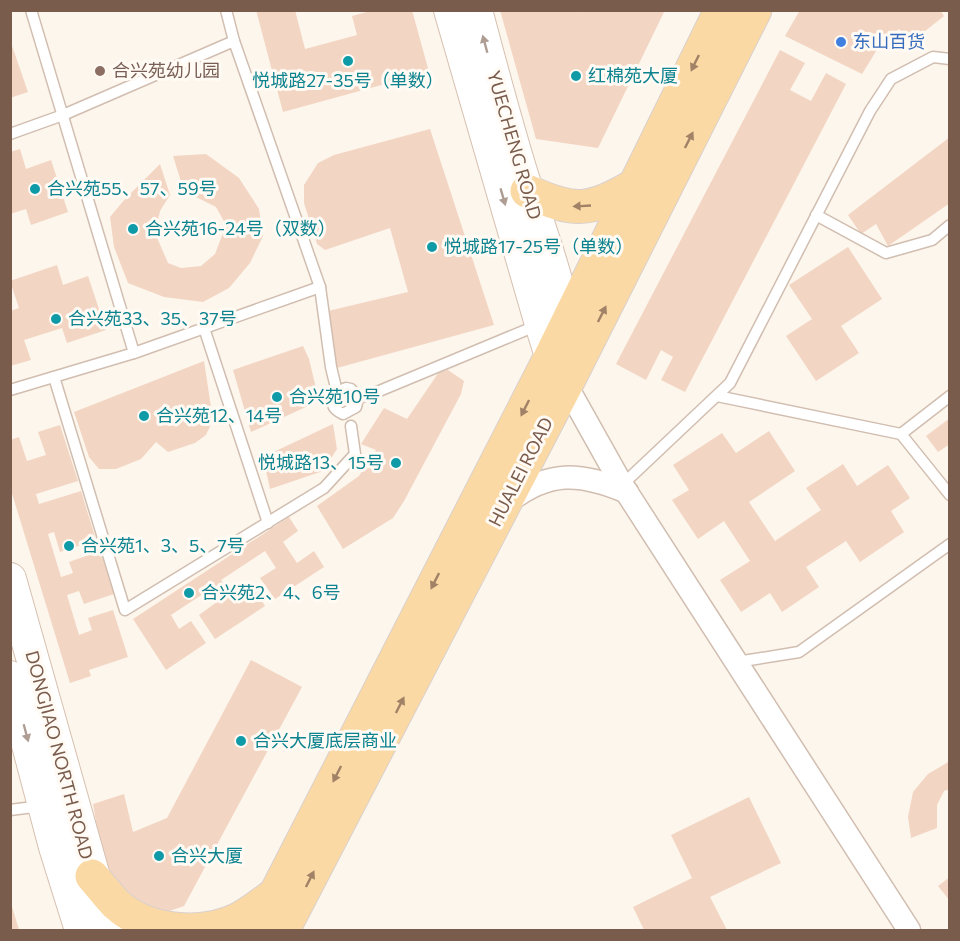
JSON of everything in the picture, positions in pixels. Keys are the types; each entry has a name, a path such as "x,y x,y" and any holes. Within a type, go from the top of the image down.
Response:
{"main road":[{"name":"HUALEI ROAD","path":"257,930 553,336 635,185 721,10"},
{"name":"HUALEI ROAD","path":"283,930 566,385 755,10"},
{"path":"527,191 548,201 574,207 592,206 611,200 635,185"},
{"path":"92,876 117,905 134,916 153,925 180,929 209,929 239,919 276,894"}],"street":[{"name":"YUECHENG ROAD","path":"450,10 553,336"},
{"name":"YUECHENG ROAD","path":"476,10 561,304 553,336"},
{"path":"553,336 566,385 624,488 909,930"},
{"path":"503,506 525,489 545,480 563,478 600,481 624,488"},
{"name":"DONGJIAO NORTH ROAD","path":"10,579 109,930"},
{"name":"DONGJIAO NORTH ROAD","path":"10,677 81,930"}],"lane":[{"path":"31,10 134,353"},
{"path":"226,10 234,41 320,287 330,368 337,392"},
{"path":"10,134 63,115 234,41"},
{"path":"624,488 730,383 870,111 891,79 933,57 950,59"},
{"path":"816,215 886,253 932,240 950,225"},
{"path":"10,390 134,353 320,287"},
{"path":"204,328 267,523"},
{"path":"358,398 553,336"},
{"path":"54,377 125,609 324,488 355,454 348,412"},
{"path":"346,388 351,389 358,398 356,407 343,414 336,411 332,403 332,398 337,392 346,388"},
{"path":"717,396 901,434 950,495"},
{"path":"901,434 950,396"},
{"path":"736,662 799,652 950,544"},
{"path":"10,810 45,806"}],"building":[{"name":"悦城路27-35号（单数）","path":"256,10 295,10 305,49 357,35 352,16 374,10 412,10 429,72 283,112"},
{"name":"红棉苑大厦","path":"500,10 580,10 581,13 582,10 665,10 598,148 536,139"},
{"name":"东山百货","path":"800,10 940,10 944,16 910,43 899,29 878,48 862,74 785,36"},
{"path":"10,40 28,92 10,98"},
{"path":"780,50 805,63 790,90 811,101 826,73 846,84 685,392 661,380 673,357 661,350 646,380 616,364"},
{"name":"悦城路17-25号（单数）","path":"430,129 494,325 337,368 328,311 408,292 390,228 325,250 317,244 304,203 304,185 318,163 334,155"},
{"path":"950,137 950,203 888,246 876,224 861,234 848,215"},
{"name":"合兴苑55、57、59号","path":"20,149 26,169 51,160 68,212 31,225 26,209 10,214 10,152"},
{"name":"合兴苑16-24号（双数）","path":"206,154 239,178 259,209 263,236 250,263 229,288 203,302 164,297 128,283 114,247 110,217 160,164 170,195 160,211 155,233 168,263 181,268 201,266 215,254 226,225 216,207 184,191 173,156"},
{"path":"848,247 882,299 841,326 859,353 816,381 786,336 812,319 789,285"},
{"name":"合兴苑33、35、37号","path":"57,265 63,285 88,276 106,330 67,343 62,328 24,340 31,360 10,366 10,311 19,308 10,281"},
{"name":"合兴苑10号","path":"303,346 309,359 316,388 308,406 251,432 233,370"},
{"name":"合兴苑12、14号","path":"204,361 213,420 206,435 195,443 168,452 156,442 141,459 116,469 99,469 89,457 74,412"},
{"name":"悦城路13、15号","path":"448,370 464,381 461,394 404,501 393,518 343,549 317,506 359,476 376,450 361,444 384,408 407,419 439,372"},
{"path":"950,418 950,444 938,452 926,436"},
{"path":"333,424 337,449 323,471 270,489 263,457"},
{"name":"合兴苑1、3、5、7号","path":"60,425 78,481 36,494 39,504 81,491 96,540 60,552 54,532 48,534 61,577 73,573 69,562 100,551 114,594 84,604 79,591 67,595 79,635 92,630 88,618 113,610 128,657 89,670 91,676 70,683 10,487 10,440 19,437 27,461 46,455 38,432"},
{"path":"769,431 795,471 749,502 775,541 821,510 806,488 843,464 857,486 888,465 910,498 891,511 904,532 860,562 846,541 806,567 819,587 782,612 770,593 741,612 720,580 750,561 724,521 698,539 672,500 689,490 673,465 722,433 736,453"},
{"name":"合兴苑2、4、6号","path":"289,517 298,531 283,542 297,563 314,551 324,567 275,599 260,578 276,568 265,551 221,580 231,595 250,583 265,606 215,639 199,615 217,602 209,590 171,615 179,629 191,621 206,643 166,670 133,619"},
{"name":"合兴大厦底层商业","path":"251,660 302,687 184,906 161,914 117,890 105,876 93,804 124,794 133,832 167,818"},
{"path":"950,761 950,789 944,791 937,805 937,828 911,838 908,817 913,792 928,774"},
{"path":"749,797 781,863 710,897 727,930 644,930 633,907 692,878 671,835"},
{"path":"950,877 950,901 938,886"},
{"path":"11,903 19,930 10,930"}],"place":[{"name":"东山百货","path":"841,42"},
{"name":"悦城路27-35号（单数）","path":"348,61"},
{"name":"合兴苑幼儿园","path":"100,71"},
{"name":"红棉苑大厦","path":"576,76"},
{"name":"合兴苑55、57、59号","path":"35,189"},
{"name":"合兴苑16-24号（双数）","path":"133,229"},
{"name":"悦城路17-25号（单数）","path":"432,247"},
{"name":"合兴苑33、35、37号","path":"56,319"},
{"name":"合兴苑10号","path":"277,397"},
{"name":"合兴苑12、14号","path":"144,416"},
{"name":"悦城路13、15号","path":"396,463"},
{"name":"合兴苑1、3、5、7号","path":"69,546"},
{"name":"合兴苑2、4、6号","path":"189,593"},
{"name":"合兴大厦底层商业","path":"241,741"},
{"name":"合兴大厦","path":"159,856"}]}
